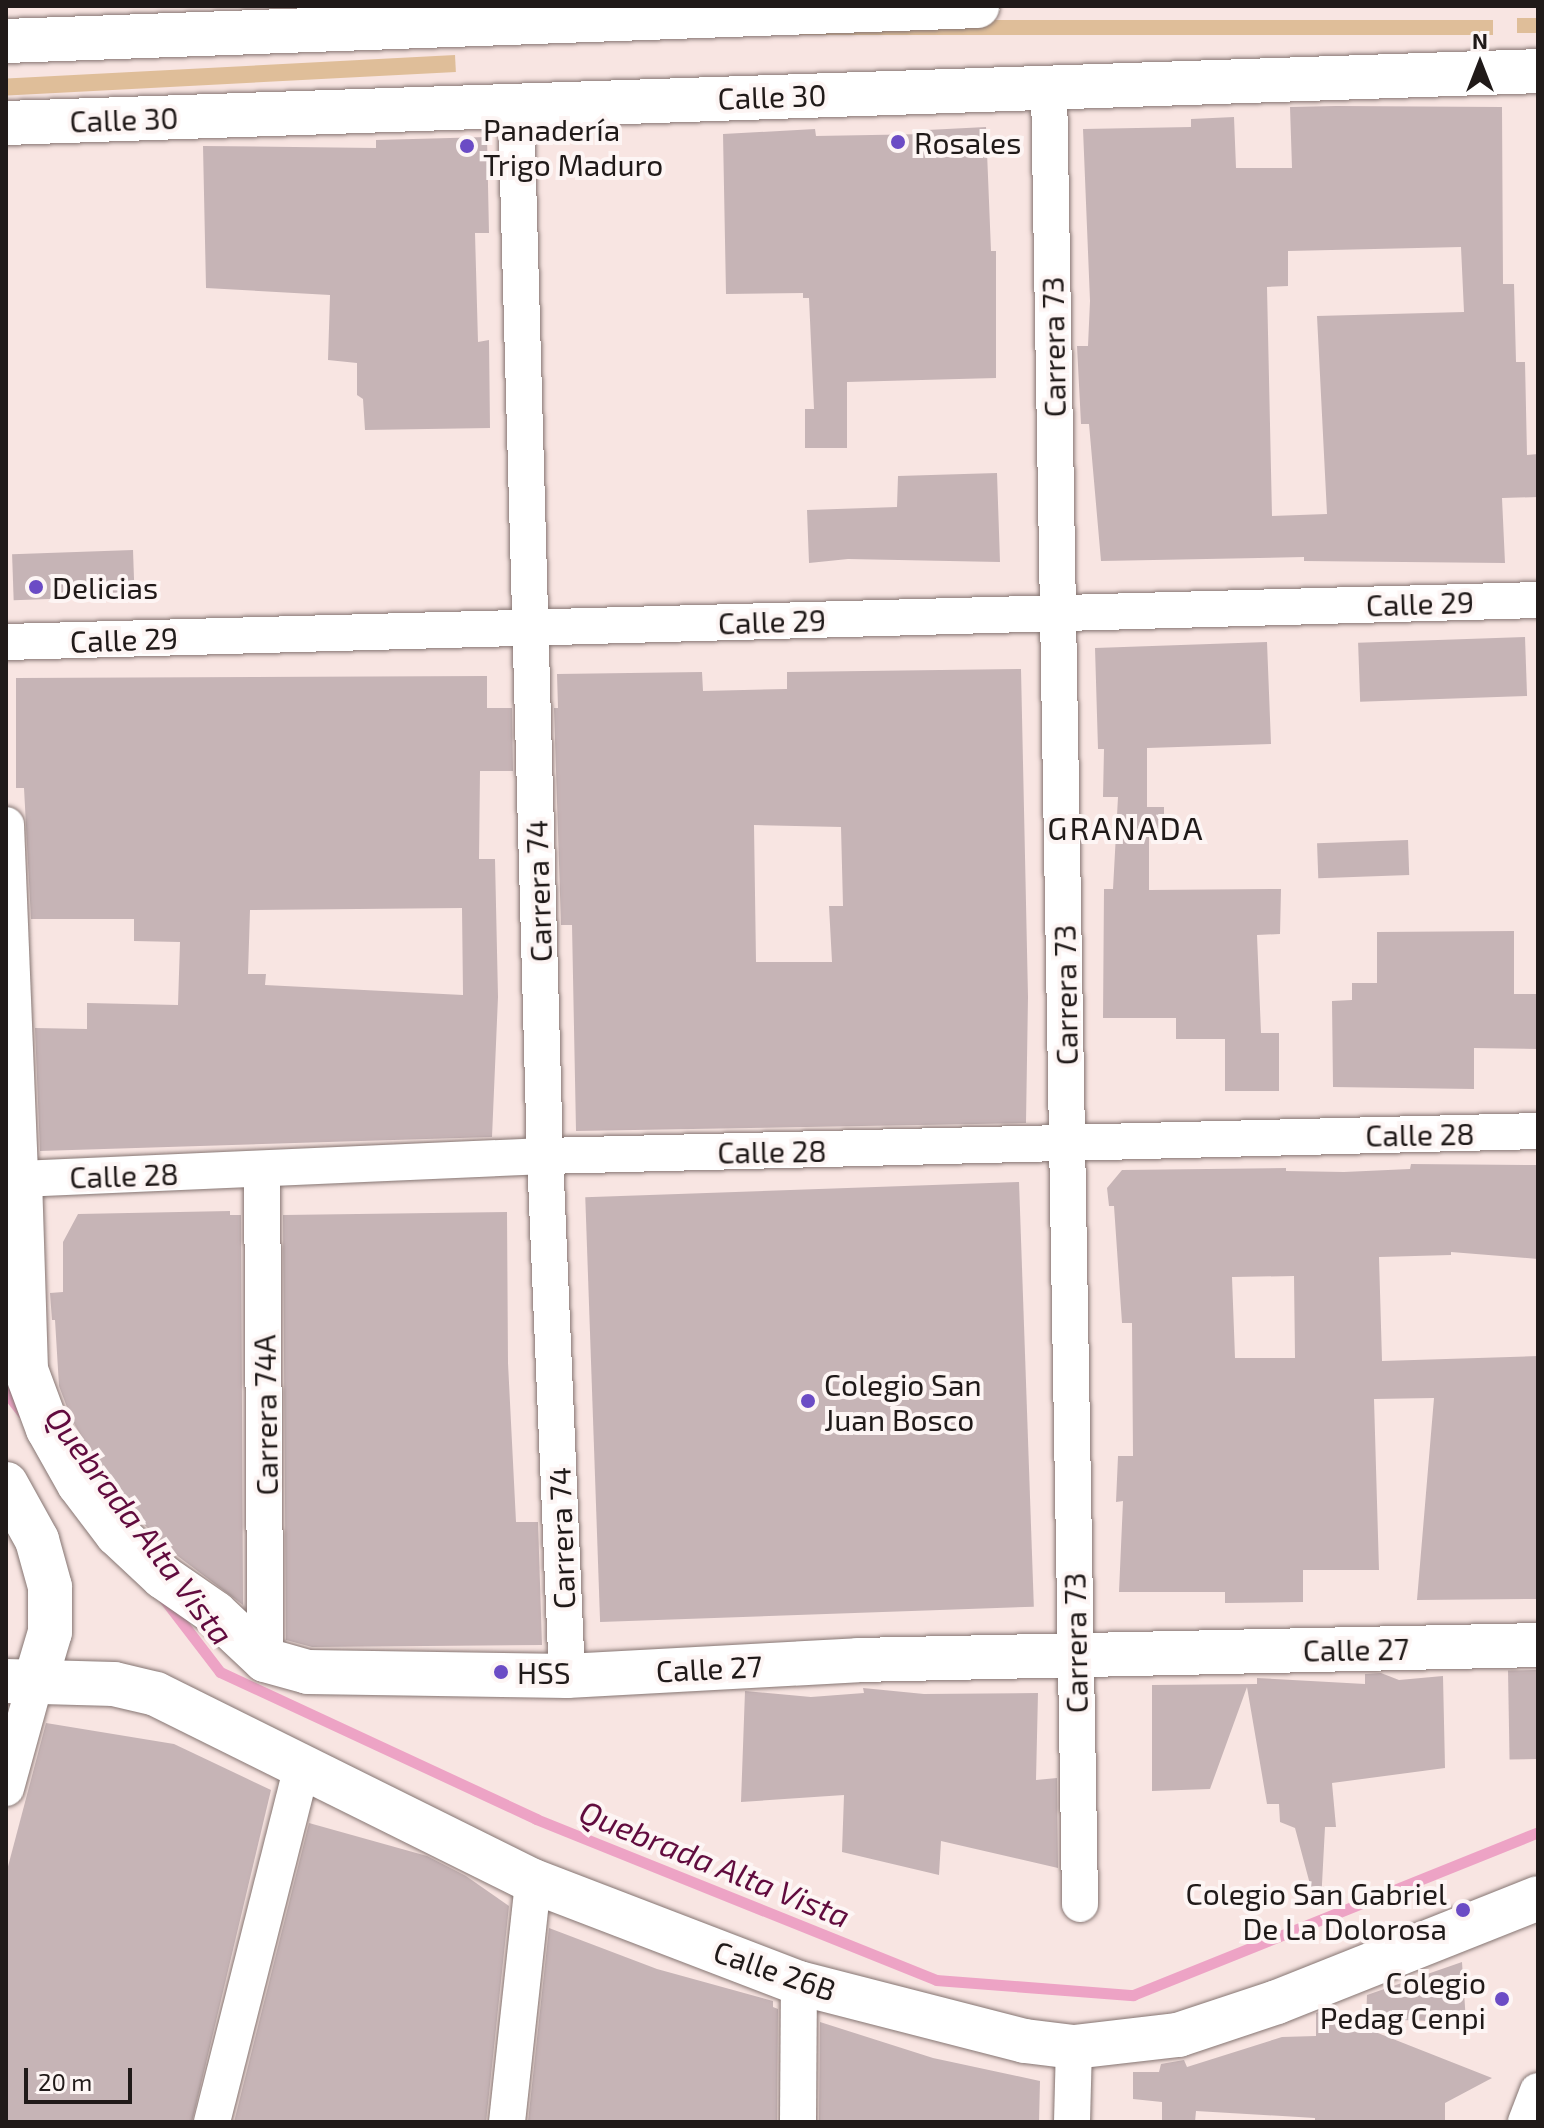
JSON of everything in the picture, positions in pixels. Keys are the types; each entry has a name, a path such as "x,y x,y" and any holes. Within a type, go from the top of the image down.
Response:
{"street":[{"path":"6,41 506,15 977,6"},
{"name":"Calle 30","path":"6,123 1538,71"},
{"name":"Carrera 73","path":"1049,86 1080,1904"},
{"name":"Carrera 74","path":"516,105 545,1156 567,1676"},
{"name":"Calle 29","path":"6,642 1538,600"},
{"path":"6,825 13,1179"},
{"name":"Calle 28","path":"13,1179 545,1156 1538,1131"},
{"name":"Carrera 74A","path":"262,1170 265,1660"},
{"name":"Calle 27","path":"13,1179 26,1370 48,1429 79,1484 117,1534 163,1577 215,1613 265,1660 308,1672 567,1676 858,1660 1538,1645"},
{"path":"6,1484 37,1540 50,1587 50,1632 21,1680 6,1788"},
{"name":"Calle 26B","path":"21,1680 114,1684 156,1694 533,1881 799,1983 1025,2041 1074,2047 1178,2035 1277,2002 1538,1898"},
{"path":"212,2122 302,1766"},
{"path":"507,2122 533,1881"},
{"path":"798,2122 799,1983"},
{"path":"1072,2122 1074,2047"},
{"path":"1526,2122 1538,2091"}],"shaded area":[{"path":"1517,18 1538,18 1538,33 1517,33"},
{"path":"585,20 1493,20 1493,35 585,35"},
{"path":"455,55 456,72 8,95 7,78"}],"building":[{"path":"1290,107 1502,107 1503,284 1514,284 1516,362 1525,362 1527,455 1538,454 1538,497 1502,498 1505,563 1304,561 1304,557 1101,561 1089,424 1081,424 1077,346 1088,346 1090,301 1083,129 1191,127 1191,119 1234,117 1236,168 1292,168","holes":["1461,247 1464,312 1317,316 1327,514 1272,516 1267,287 1288,286 1288,251"]},
{"path":"986,127 991,251 996,251 996,378 847,382 847,448 805,448 805,409 814,409 809,298 803,298 803,293 726,294 723,134 815,129 816,136 927,134 927,130"},
{"path":"487,137 489,233 475,233 478,342 489,340 490,428 365,430 363,399 357,395 357,363 328,360 330,295 206,288 203,146 376,148 376,140"},
{"path":"997,473 1000,562 848,559 809,563 807,510 897,507 898,476"},
{"path":"133,550 135,596 14,600 12,554"},
{"path":"1525,637 1527,696 1360,702 1358,643"},
{"path":"1267,642 1271,744 1147,748 1147,807 1164,807 1164,835 1149,835 1149,890 1281,889 1280,934 1257,935 1261,1033 1279,1033 1279,1091 1225,1091 1225,1039 1176,1039 1176,1018 1103,1018 1104,889 1113,889 1118,797 1103,797 1104,749 1098,749 1095,648"},
{"path":"1021,669 1028,997 1026,1123 576,1131 572,925 561,925 554,708 558,708 557,674 702,672 703,691 787,689 787,672","holes":["754,825 841,827 843,906 829,906 832,962 756,962"]},
{"path":"487,676 487,708 512,708 513,771 480,771 479,859 495,859 498,997 492,1137 40,1151 35,1028 87,1029 87,1003 178,1005 180,942 134,941 134,919 31,919 24,788 16,788 16,678","holes":["462,908 463,995 265,985 266,974 248,974 250,910"]},
{"path":"1408,840 1409,875 1318,878 1317,843"},
{"path":"1514,931 1514,994 1538,994 1538,1049 1474,1048 1474,1089 1333,1087 1332,1001 1352,1000 1352,983 1377,983 1377,932"},
{"path":"1411,1164 1538,1165 1538,1259 1451,1252 1451,1255 1379,1257 1382,1361 1538,1356 1538,1599 1417,1600 1434,1398 1374,1399 1379,1570 1303,1570 1303,1602 1225,1603 1225,1592 1119,1592 1123,1501 1116,1502 1118,1456 1133,1456 1132,1323 1122,1323 1114,1206 1109,1206 1107,1188 1122,1170 1286,1168 1286,1171 1344,1172 1410,1169","holes":["1294,1276 1295,1358 1235,1358 1232,1277"]},
{"name":"Colegio San Juan Bosco","path":"1019,1182 1034,1607 600,1622 585,1197"},
{"path":"230,1211 230,1215 241,1215 243,1605 179,1557 136,1517 100,1470 71,1418 59,1386 50,1293 63,1292 63,1242 78,1214"},
{"path":"507,1212 508,1363 516,1522 538,1522 542,1645 312,1647 286,1640 283,1215"},
{"path":"1508,1670 1536,1670 1538,1759 1510,1759"},
{"path":"1381,1673 1399,1680 1443,1676 1445,1768 1332,1783 1336,1827 1325,1827 1321,1903 1315,1903 1295,1828 1280,1822 1279,1804 1267,1804 1247,1687 1210,1789 1152,1791 1152,1685 1257,1684 1257,1678 1365,1684 1365,1674"},
{"path":"863,1688 924,1694 1038,1693 1036,1780 1057,1778 1058,1868 941,1841 939,1875 842,1852 844,1795 741,1802 745,1691 811,1697 864,1693"},
{"path":"46,1723 174,1744 271,1790 192,2122 6,2122 6,1874"},
{"path":"309,1823 427,1856 466,1876 509,1906 486,2122 234,2122"},
{"path":"549,1928 657,1969 773,2001 773,2007 778,2009 777,2122 528,2122"},
{"path":"1462,1962 1466,2022 1366,2019 1367,1995"},
{"path":"1322,2011 1492,2078 1445,2103 1445,2122 1315,2122 1315,2118 1196,2111 1195,2122 1162,2122 1162,2102 1133,2099 1133,2072 1159,2072 1161,2064 1184,2060 1187,2067 1282,2037 1316,2036 1316,2013"},
{"path":"820,2022 933,2058 1040,2081 1039,2122 819,2122"}],"waterway":[{"name":"Quebrada Alta Vista","path":"6,1392 23,1414"},
{"name":"Quebrada Alta Vista","path":"164,1599 220,1672 536,1819 936,1980 1133,1995 1538,1832"}],"place":[{"name":"Rosales","path":"898,142"},
{"name":"Panadería Trigo Maduro","path":"467,146"},
{"name":"Delicias","path":"36,587"},
{"name":"Colegio San Juan Bosco","path":"808,1401"},
{"name":"HSS","path":"501,1672"},
{"name":"Colegio San Gabriel De La Dolorosa","path":"1463,1910"},
{"name":"Colegio Pedag Cenpi","path":"1502,1999"}],"district":[{"name":"GRANADA","path":"1126,827"}]}
